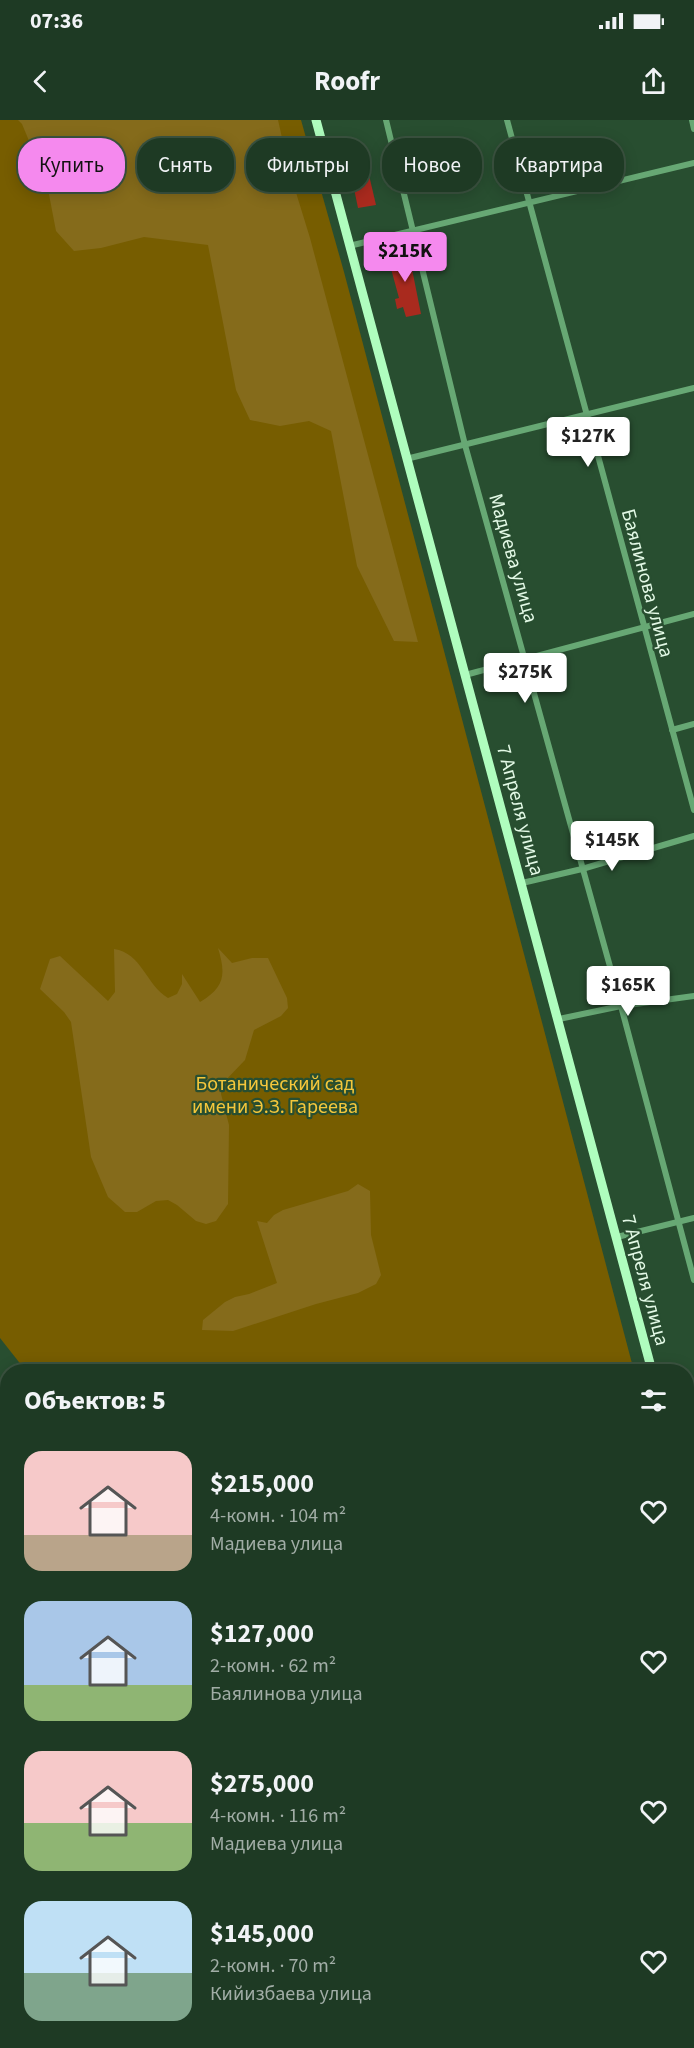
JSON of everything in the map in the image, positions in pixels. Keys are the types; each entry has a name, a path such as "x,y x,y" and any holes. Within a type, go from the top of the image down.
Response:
{"main road":[{"name":"7 Апреля улица","path":"316,120 650,1364"}],"street":[{"name":"Мадиева улица","path":"386,120 465,445 621,1006 694,1280"},
{"name":"Баялинова улица","path":"507,120 694,810"},
{"path":"692,120 694,129"},
{"path":"349,246 694,163"},
{"path":"406,459 694,388"},
{"path":"465,675 694,614"},
{"path":"672,730 694,724"},
{"path":"522,883 582,869 694,836"},
{"path":"559,1019 621,1006 694,996"},
{"path":"617,1238 694,1218"}],"green space":[{"name":"Ботанический сад имени Э.З. Гареева","path":"0,120 301,120 306,138 246,138 246,192 321,192 632,1364 20,1364 0,1338"}],"shaded area":[{"path":"18,120 278,120 282,138 246,138 246,192 296,192 418,642 394,641 357,566 331,431 309,421 280,426 250,420 236,390 208,245 144,237 101,248 74,251 56,231 49,192 125,192 125,138 28,138"},
{"path":"218,948 232,963 252,958 268,958 287,998 288,1008 281,1016 254,1030 245,1060 222,1084 221,1094 229,1125 228,1204 216,1221 206,1224 196,1221 168,1200 156,1201 137,1212 125,1212 108,1197 91,1157 71,1022 40,989 50,959 60,956 108,1001 115,992 114,949 123,952 138,963 154,985 168,998 177,994 182,984 182,974 200,1002 214,991 221,979 222,965"},
{"path":"358,1184 370,1191 371,1235 381,1275 376,1284 358,1293 233,1331 202,1330 203,1320 225,1302 277,1283 257,1221 267,1223 283,1210 348,1191"}],"building":[{"path":"370,179 376,205 358,208 355,192 370,192"},
{"path":"408,249 421,314 406,317 403,307 397,309 395,299 399,298 387,254"}]}
